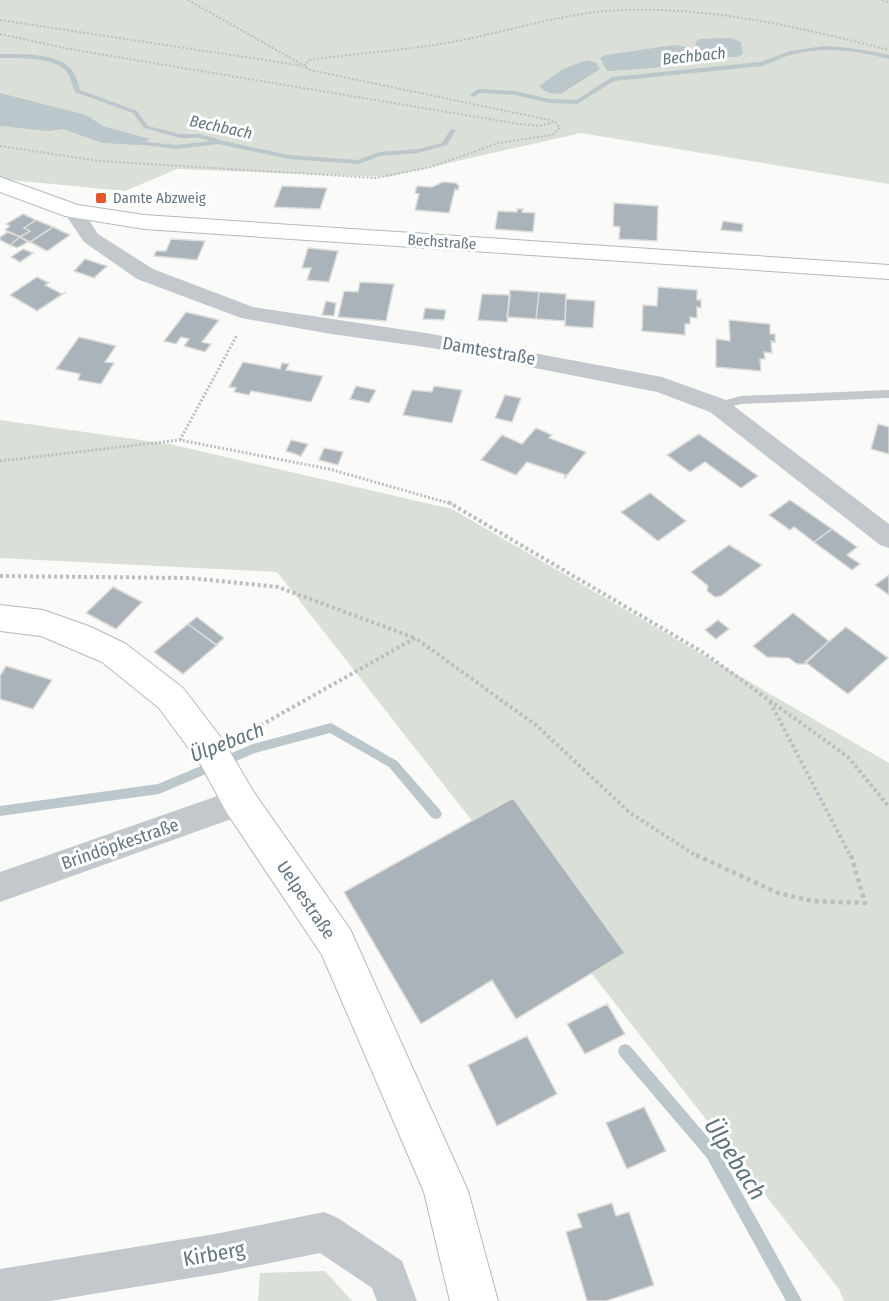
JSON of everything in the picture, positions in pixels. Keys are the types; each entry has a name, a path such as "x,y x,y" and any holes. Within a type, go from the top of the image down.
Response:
{"main road":[{"name":"Bechstraße","path":"0,184 73,211 144,222 889,272"},
{"name":"Uelpestraße","path":"0,618 43,622 79,636 114,653 171,698 336,942 446,1191 474,1301"}],"street":[{"name":"Damtestraße","path":"73,211 91,238 145,274 249,313 432,341 662,385 718,406 889,538"},
{"name":"Brindöpkestraße","path":"0,887 223,773"},
{"name":"Kirberg","path":"0,1289 215,1254 324,1232 388,1275 397,1301"}],"lane":[{"path":"718,406 741,400 889,394"}],"path":[{"path":"0,146 99,161 376,178 431,167 498,143 552,135 560,128 554,121 310,70 188,0"},
{"path":"882,0 889,3"},
{"path":"304,66 309,60 456,41 585,13 646,10 741,16 889,50"},
{"path":"0,20 304,66"},
{"path":"0,34 69,49 519,124 540,126 554,121"},
{"path":"180,440 249,313"},
{"path":"0,461 180,440 328,469 451,503 704,653 848,757 889,807"},
{"path":"0,576 190,578 278,586 415,638 536,725 629,813 703,860 778,893 813,901 865,903 851,856 769,699"},
{"path":"223,773 415,638"}],"shaded area":[{"path":"0,0 889,0 889,184 581,133 387,177 177,169 125,191 0,179"},
{"path":"731,38 741,42 743,54 737,57 703,56 695,44 699,39"},
{"path":"674,45 686,47 694,54 667,66 613,71 607,71 600,58 606,55"},
{"path":"587,60 596,63 600,69 562,93 550,93 539,86 563,69"},
{"path":"0,93 86,115 103,126 150,139 139,145 102,143 63,129 48,131 0,126"},
{"path":"0,420 169,444 452,509 889,763 889,1301 844,1301 839,1289 277,572 0,558"},
{"path":"325,1271 352,1301 258,1301 260,1273"}],"building":[{"path":"443,182 456,183 459,186 458,190 455,189 449,213 415,210 419,194 415,193 417,186 432,187"},
{"path":"282,186 327,188 320,209 274,207"},
{"path":"614,203 658,206 657,241 619,239 620,227 613,226"},
{"path":"517,209 523,209 522,212 535,213 533,232 495,229 498,211 517,212"},
{"path":"23,214 36,220 24,228 30,231 20,237 5,230 10,226 6,224"},
{"path":"36,220 53,227 30,242 20,237 30,231 24,228"},
{"path":"723,221 743,224 742,232 721,230"},
{"path":"53,227 70,235 47,251 30,242"},
{"path":"8,232 20,237 10,245 0,240 0,237"},
{"path":"20,237 28,242 17,248 10,245"},
{"path":"171,239 205,241 197,260 154,256 156,251 166,251"},
{"path":"308,248 338,251 329,282 307,280 311,268 302,268"},
{"path":"23,249 33,253 20,262 11,257"},
{"path":"85,259 107,266 94,278 74,271"},
{"path":"37,277 49,283 45,285 62,294 66,292 37,311 10,295"},
{"path":"360,282 394,284 386,321 338,317 344,291 358,292"},
{"path":"658,287 697,290 697,300 701,300 701,308 697,307 697,318 690,317 690,324 685,324 685,335 642,331 643,305 657,306"},
{"path":"510,290 539,292 536,319 507,317"},
{"path":"539,292 566,294 565,321 536,319"},
{"path":"482,294 510,295 507,322 478,320"},
{"path":"566,299 595,301 593,328 565,326"},
{"path":"326,301 336,303 334,316 322,315"},
{"path":"425,308 446,310 444,320 423,319"},
{"path":"186,312 219,320 202,342 211,344 205,352 184,346 189,339 181,337 176,344 164,341"},
{"path":"729,320 770,324 770,334 775,334 775,342 771,341 772,353 764,352 765,359 760,359 761,371 716,367 716,339 730,341"},
{"path":"79,337 116,346 105,362 114,363 101,384 78,380 80,374 56,369"},
{"path":"243,362 280,369 282,363 289,364 286,370 323,376 311,402 251,391 249,395 234,392 236,388 229,387"},
{"path":"356,386 376,390 369,403 350,399"},
{"path":"434,386 462,390 452,423 403,415 412,390 432,392"},
{"path":"505,395 521,398 512,422 495,418"},
{"path":"878,424 889,427 889,454 871,449"},
{"path":"536,428 552,435 549,438 586,452 564,479 566,475 527,462 516,475 481,460 502,435 522,444"},
{"path":"699,434 758,476 741,488 705,462 690,472 667,455"},
{"path":"291,440 308,444 301,456 286,451"},
{"path":"324,448 343,452 338,465 319,460"},
{"path":"650,493 686,521 658,541 621,512"},
{"path":"790,500 832,529 814,542 794,527 790,530 769,515"},
{"path":"832,529 857,547 847,555 860,564 852,570 814,542"},
{"path":"729,545 762,565 721,596 715,597 707,591 708,586 691,572"},
{"path":"889,575 889,595 875,585"},
{"path":"113,587 142,602 116,629 86,613"},
{"path":"793,613 829,641 805,664 797,664 789,658 767,657 753,646"},
{"path":"197,617 224,638 216,645 188,624"},
{"path":"718,620 729,629 716,639 705,630"},
{"path":"188,624 217,645 183,674 154,652"},
{"path":"846,627 888,658 848,694 805,662"},
{"path":"6,666 52,680 33,709 0,699 0,676"},
{"path":"513,798 625,953 516,1019 492,980 421,1024 344,892"},
{"path":"607,1004 625,1034 585,1054 567,1024"},
{"path":"527,1036 557,1094 497,1126 468,1065"},
{"path":"644,1107 666,1151 627,1169 606,1123"},
{"path":"612,1203 616,1216 629,1212 654,1285 606,1301 587,1301 566,1232 582,1227 577,1214"}],"waterway":[{"name":"Bechbach","path":"473,95 478,91 515,93 549,101 577,102 612,79 762,64 792,52 808,49 841,48 889,57"},
{"name":"Bechbach","path":"0,56 55,61 68,69 77,91 135,112 146,127 180,136 200,136 289,157 359,162 379,154 418,151 445,144 453,130"},
{"path":"129,141 176,147 215,143"},
{"name":"Ülpebach","path":"0,811 159,789 253,749 331,728 393,764 436,814"},
{"name":"Ülpebach","path":"625,1051 712,1153 794,1301"}],"place":[{"name":"Damte Abzweig","path":"101,198"}]}
